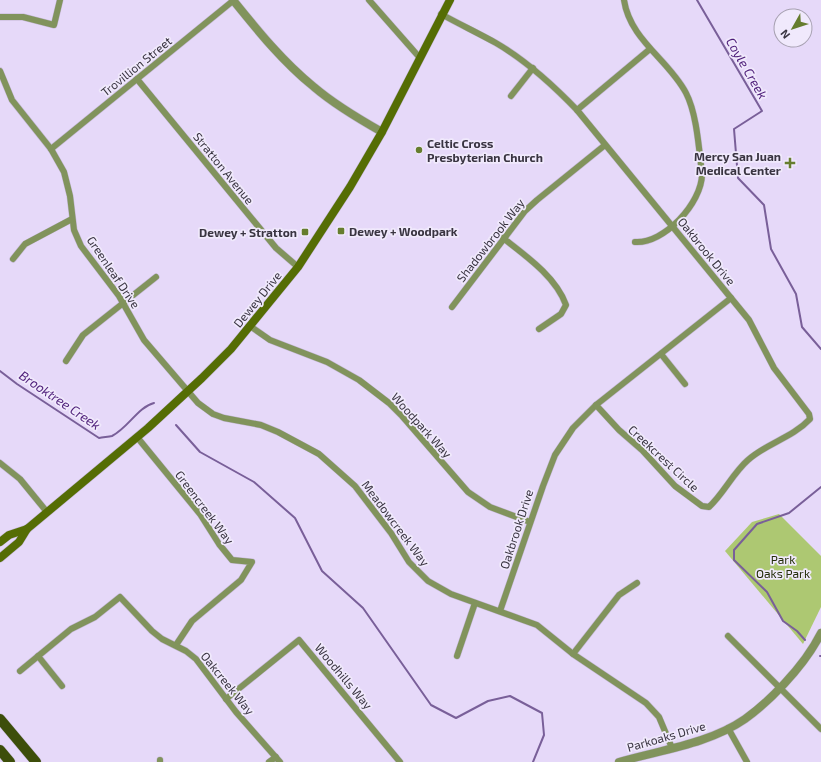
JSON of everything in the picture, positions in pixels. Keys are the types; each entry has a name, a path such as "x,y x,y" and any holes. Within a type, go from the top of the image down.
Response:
{"main road":[{"name":"Dewey Drive","path":"0,542 9,535 27,529 137,437 231,349 298,268 350,187 382,132 441,14 450,0"},
{"path":"0,558 19,542 27,529"},
{"path":"0,719 36,762"},
{"path":"0,750 10,762"}],"street":[{"path":"0,17 23,17 54,25 60,0"},
{"path":"234,0 275,51 294,70 335,103 382,132"},
{"name":"Trovillion Street","path":"51,149 234,0"},
{"path":"369,0 420,58"},
{"path":"624,0 629,17 635,29 650,49 679,82 690,101 702,168 702,184 699,193 688,210 672,225 651,240 635,242"},
{"name":"Oakbrook Drive","path":"441,14 497,44 533,68 577,110 731,298 596,405 573,428 556,455 530,522 500,611"},
{"path":"577,110 650,49"},
{"path":"511,96 533,68"},
{"name":"Greenleaf Drive","path":"0,71 12,100 51,149 64,172 67,182 72,219 81,246 123,303 144,340 187,391"},
{"name":"Stratton Avenue","path":"137,79 276,248 298,268"},
{"name":"Shadowbrook Way","path":"452,307 504,238 537,200 605,145"},
{"path":"13,259 25,244 72,219"},
{"path":"504,238 527,256 544,273 566,305 561,314 539,329"},
{"path":"66,361 75,344 83,335 156,277"},
{"name":"Creekcrest Circle","path":"596,405 619,430 642,450 675,486 702,506 709,507 732,477 749,459 793,433 810,419 809,414 774,368 749,320 731,298"},
{"name":"Woodpark Way","path":"250,326 270,340 327,362 359,380 389,403 402,416 468,492 490,507 530,522"},
{"path":"661,354 685,384"},
{"name":"Meadowcreek Way","path":"187,391 198,403 213,414 235,421 261,425 278,432 319,454 355,486 391,533 409,562 418,572 440,590 537,626 573,654 634,694 653,709 663,724 672,748"},
{"name":"Greencreek Way","path":"137,437 200,514 219,544 232,560 252,562 241,580 192,621 176,645"},
{"path":"0,463 20,479 47,512"},
{"path":"573,654 619,595 637,582"},
{"name":"Oakcreek Way","path":"20,671 71,629 95,616 120,597 152,631 162,639 176,645 200,664 226,699 278,759"},
{"path":"457,656 475,603"},
{"name":"Parkoaks Drive","path":"619,762 714,735 744,720 768,701 807,659 821,633"},
{"path":"728,636 821,729"},
{"name":"Woodhills Way","path":"226,699 299,640 400,762"},
{"path":"38,656 62,686"},
{"path":"728,728 747,762"},
{"path":"269,762 278,759"}],"green space":[{"name":"Park Oaks Park","path":"779,514 821,556 821,607 803,644 725,551 752,522"}],"waterway":[{"name":"Coyle Creek","path":"697,0 762,111 734,129 738,178 764,205 771,249 796,294 802,327 821,349"},
{"name":"Brooktree Creek","path":"0,371 17,384 99,438 112,436 148,405 154,403"},
{"path":"176,425 200,452 254,482 295,518 322,571 363,608 431,705 456,718 488,701 510,696 542,713 544,735 533,762"},
{"name":"Coyle Creek","path":"805,640 797,631 783,621 767,592 734,560 734,550 757,524 789,513 821,487"}],"place":[{"name":"Celtic Cross Presbyterian Church","path":"419,150"},
{"name":"Mercy San Juan Medical Center","path":"790,163"},
{"name":"Dewey + Woodpark","path":"341,231"},
{"name":"Dewey + Stratton","path":"305,232"}]}
